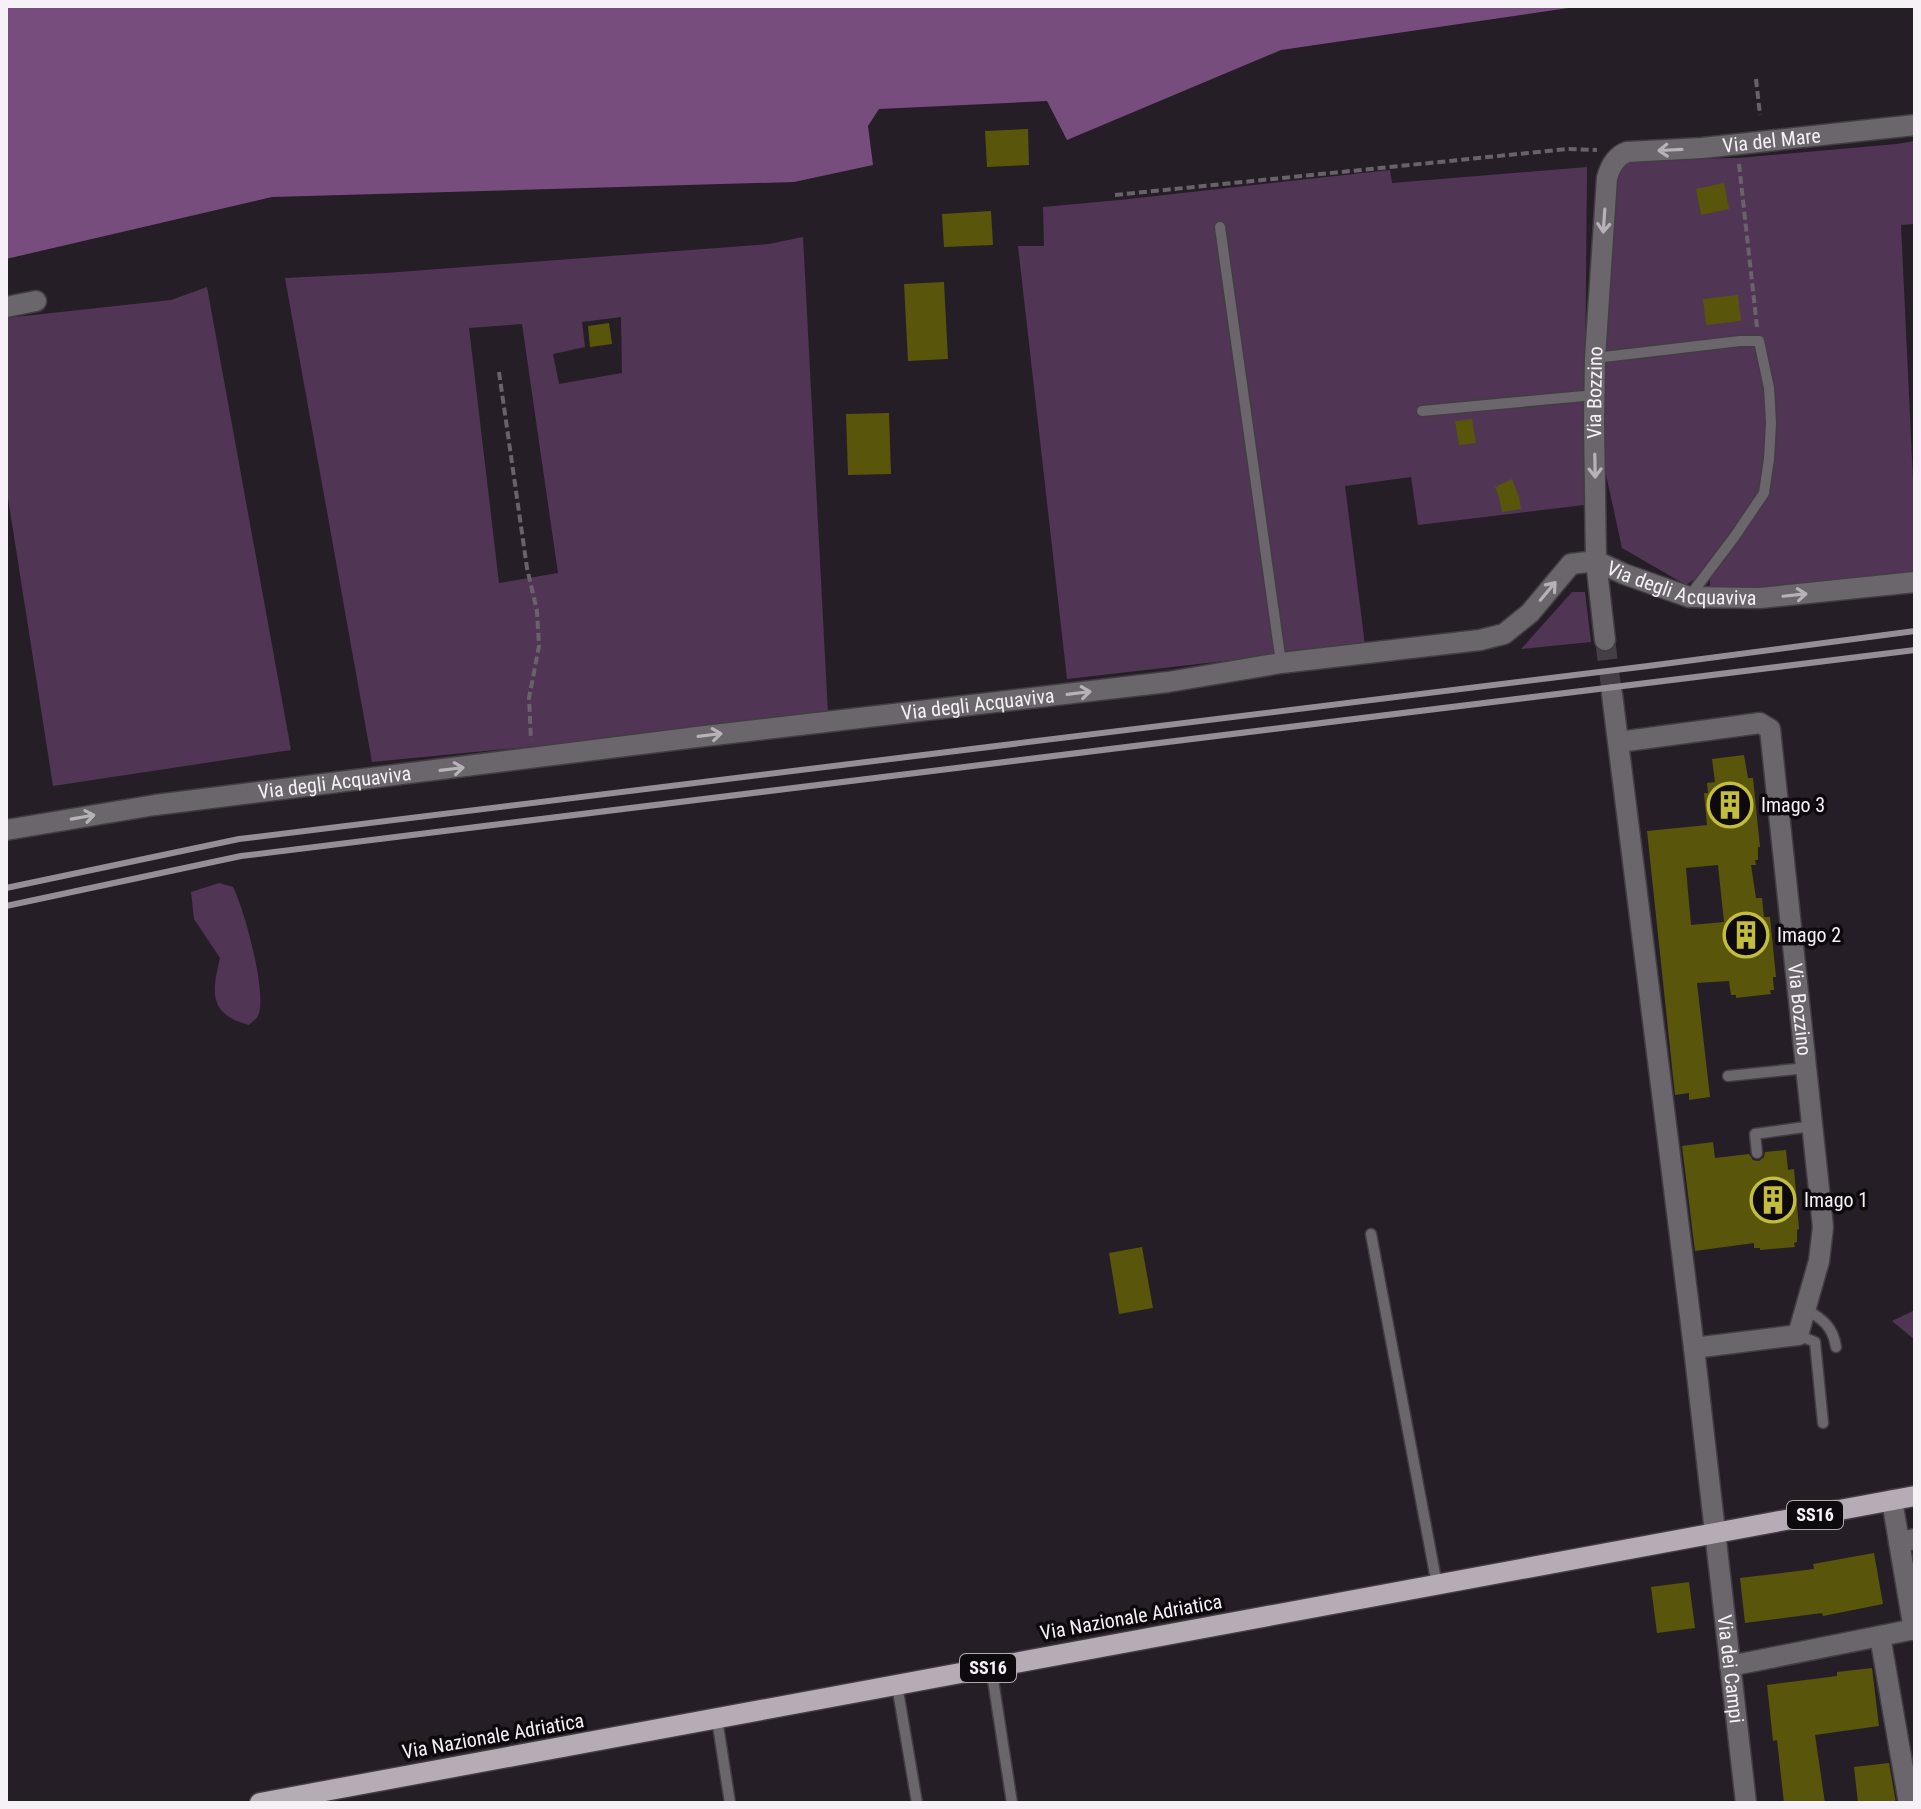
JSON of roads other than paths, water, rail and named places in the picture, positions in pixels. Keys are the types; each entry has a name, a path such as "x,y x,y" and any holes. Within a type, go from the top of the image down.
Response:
{"main road":[{"name":"Via Nazionale Adriatica","path":"260,1803 1915,1496"}],"street":[{"name":"Via del Mare","path":"1621,156 1915,125"},
{"name":"Via Bozzino","path":"1605,640 1596,561 1595,358 1607,178 1609,170 1621,156"},
{"path":"6,307 36,301"},
{"name":"Via degli Acquaviva","path":"6,830 155,805 1168,682 1281,663 1480,640 1504,634 1530,613 1571,564 1596,561 1689,597 1760,598 1915,582"},
{"path":"1612,694 1715,1533"},
{"name":"Via Bozzino","path":"1619,742 1760,723 1770,729 1823,1227 1819,1261 1798,1335"},
{"path":"1694,1348 1798,1335"},
{"path":"1730,1666 1914,1630 1907,1541 1892,1500"},
{"name":"Via dei Campi","path":"1715,1533 1746,1803"},
{"path":"1880,1636 1909,1803"}],"lane":[{"path":"1220,227 1281,663"},
{"path":"1595,358 1759,341 1769,388 1771,423 1764,493 1689,597"},
{"path":"1422,411 1595,395"},
{"path":"1728,1076 1806,1068"},
{"path":"1757,1153 1755,1134 1812,1126"},
{"path":"1371,1234 1437,1585"},
{"path":"1805,1309 1829,1326 1836,1347"},
{"path":"1798,1335 1815,1342 1823,1423"},
{"path":"991,1667 1012,1803"},
{"path":"897,1685 917,1803"},
{"path":"717,1719 730,1803"}],"tunnel":[{"path":"1605,640 1612,694"}],"railway":[{"path":"6,888 239,839 1915,631"},
{"path":"6,906 241,856 1915,650"}],"place":[{"name":"Imago 3","path":"1730,805"},
{"name":"Imago 2","path":"1746,935"},
{"name":"Imago 1","path":"1773,1200"}]}
